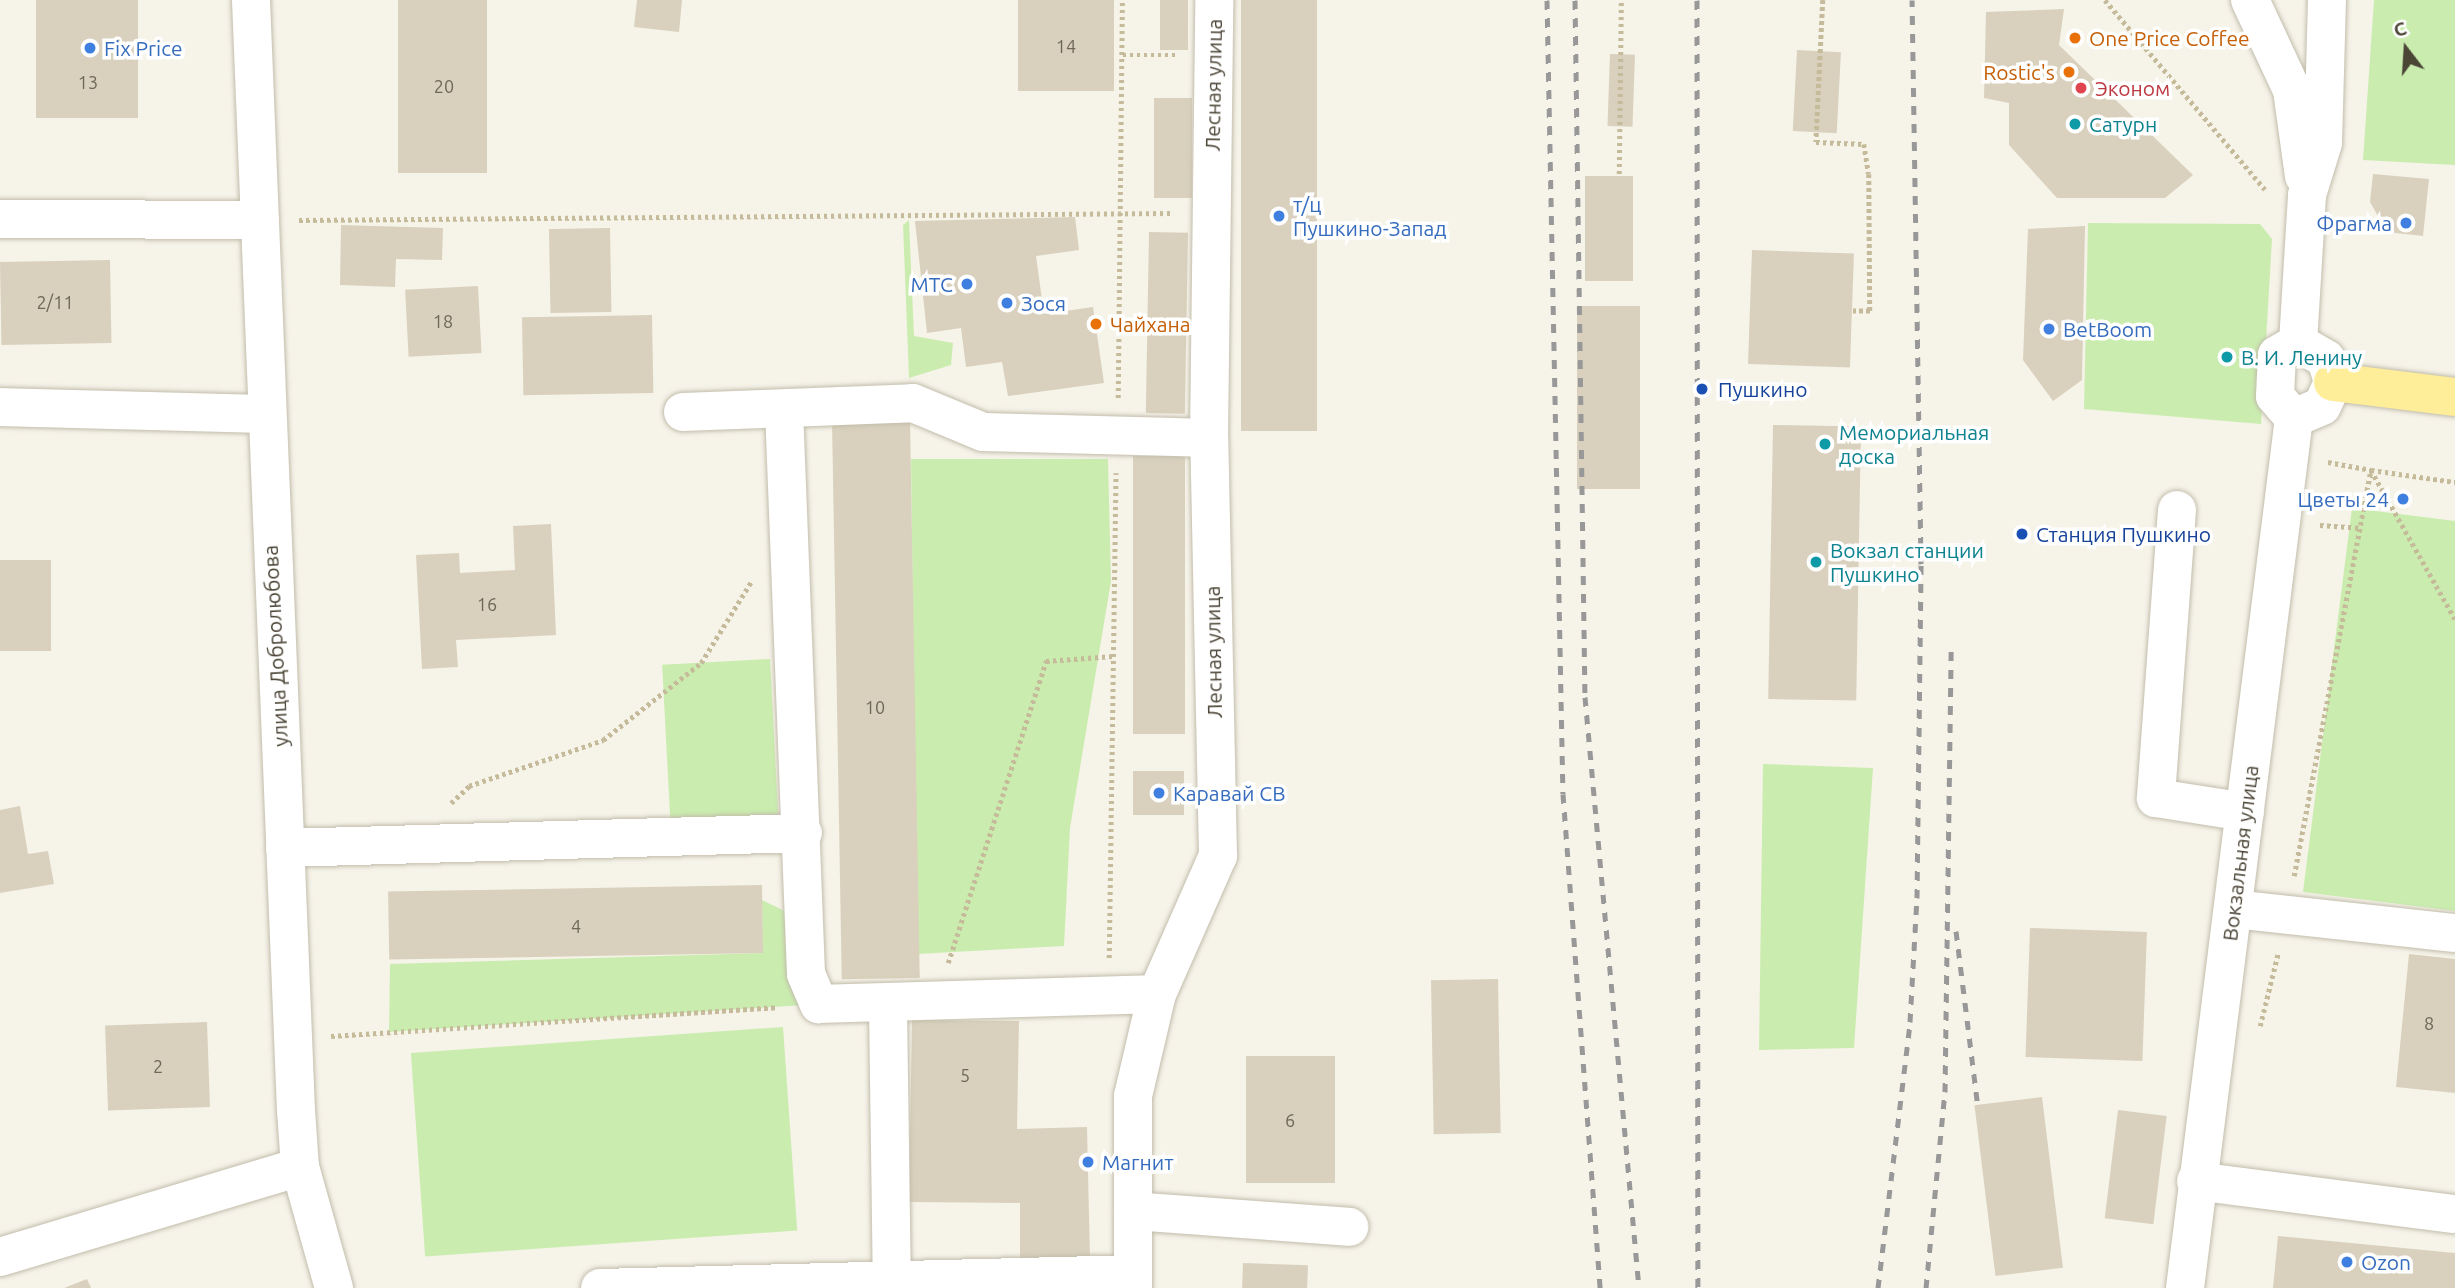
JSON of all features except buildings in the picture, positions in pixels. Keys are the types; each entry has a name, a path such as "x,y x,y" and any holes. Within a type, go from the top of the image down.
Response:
{"main road":[{"path":"2333,382 2455,397"}],"street":[{"name":"улица Добролюбова","path":"251,0 264,414 300,1167 334,1288"},
{"name":"Лесная улица","path":"1133,1281 1133,1096 1157,994 1218,856 1209,438 1209,213 1214,0"},
{"path":"2250,0 2291,90 2288,195 2298,343"},
{"path":"2288,195 2323,143 2327,0"},
{"path":"0,219 260,220"},
{"path":"2298,343 2326,359 2333,382 2322,406 2292,436 2275,396 2277,355 2298,343"},
{"path":"702,418 784,409 913,402 983,432 1209,438"},
{"path":"0,407 264,414"},
{"path":"784,409 803,833 806,974 820,1004 888,1007 1157,994"},
{"name":"Вокзальная улица","path":"2185,1288 2196,1181 2234,909 2292,436"},
{"path":"2177,510 2157,798 2245,812"},
{"path":"285,848 803,833"},
{"path":"2234,909 2287,911 2455,933"},
{"path":"888,1007 892,1278"},
{"path":"0,1257 300,1167"},
{"path":"2196,1181 2455,1214"},
{"path":"1133,1210 1349,1227"},
{"path":"600,1288 892,1278 1133,1281"}],"path":[{"path":"1108,995 1122,0"},
{"path":"1619,174 1622,0"},
{"path":"1823,0 1816,142 1864,144 1869,174 1870,311 1852,311"},
{"path":"2105,0 2288,195"},
{"path":"1123,55 1177,55 1176,49"},
{"path":"260,220 1209,213"},
{"path":"2292,436 2371,470 2455,482"},
{"path":"2371,470 2455,619"},
{"path":"2257,1041 2287,911 2371,470"},
{"path":"405,846 469,786 603,740 701,663 788,521"},
{"path":"934,1004 1046,661 1113,656"},
{"path":"292,1039 820,1004"}],"green space":[{"path":"2374,0 2455,0 2455,165 2363,160"},
{"path":"909,220 914,336 953,343 951,365 909,378 903,225"},
{"path":"2088,223 2260,224 2272,239 2261,424 2084,409"},
{"path":"911,459 1108,459 1111,581 1070,828 1064,946 917,954"},
{"path":"2352,508 2455,521 2455,911 2303,892"},
{"path":"770,659 778,818 670,823 662,665"},
{"path":"1763,764 1873,768 1854,1048 1759,1050"},
{"path":"762,900 805,921 819,1004 389,1032 390,964 763,953"},
{"path":"783,1027 797,1231 425,1257 411,1053"}],"railway":[{"path":"1547,0 1563,794 1600,1288"},
{"path":"1575,0 1585,697 1639,1288"},
{"path":"1697,0 1698,1288"},
{"path":"1878,1288 1910,1022 1917,898 1921,564 1912,0"},
{"path":"1926,1288 1945,1092 1951,643"},
{"path":"1956,931 1978,1107"}],"place":[{"name":"One Price Coffee","path":"2075,38"},
{"name":"Fix Price","path":"90,48"},
{"name":"Rostic's","path":"2069,72"},
{"name":"Эконом","path":"2081,88"},
{"name":"Сатурн","path":"2075,124"},
{"name":"т/ц Пушкино-Запад","path":"1279,216"},
{"name":"Фрагма","path":"2406,223"},
{"name":"МТС","path":"967,284"},
{"name":"Зося","path":"1007,303"},
{"name":"Чайхана","path":"1096,324"},
{"name":"BetBoom","path":"2049,329"},
{"name":"В. И. Ленину","path":"2227,357"},
{"name":"Пушкино","path":"1702,389"},
{"name":"Мемориальная доска","path":"1825,444"},
{"name":"Цветы 24","path":"2403,499"},
{"name":"Станция Пушкино","path":"2022,534"},
{"name":"Вокзал станции Пушкино","path":"1816,562"},
{"name":"Каравай СВ","path":"1159,793"},
{"name":"Магнит","path":"1088,1162"},
{"name":"Ozon","path":"2347,1262"}]}
